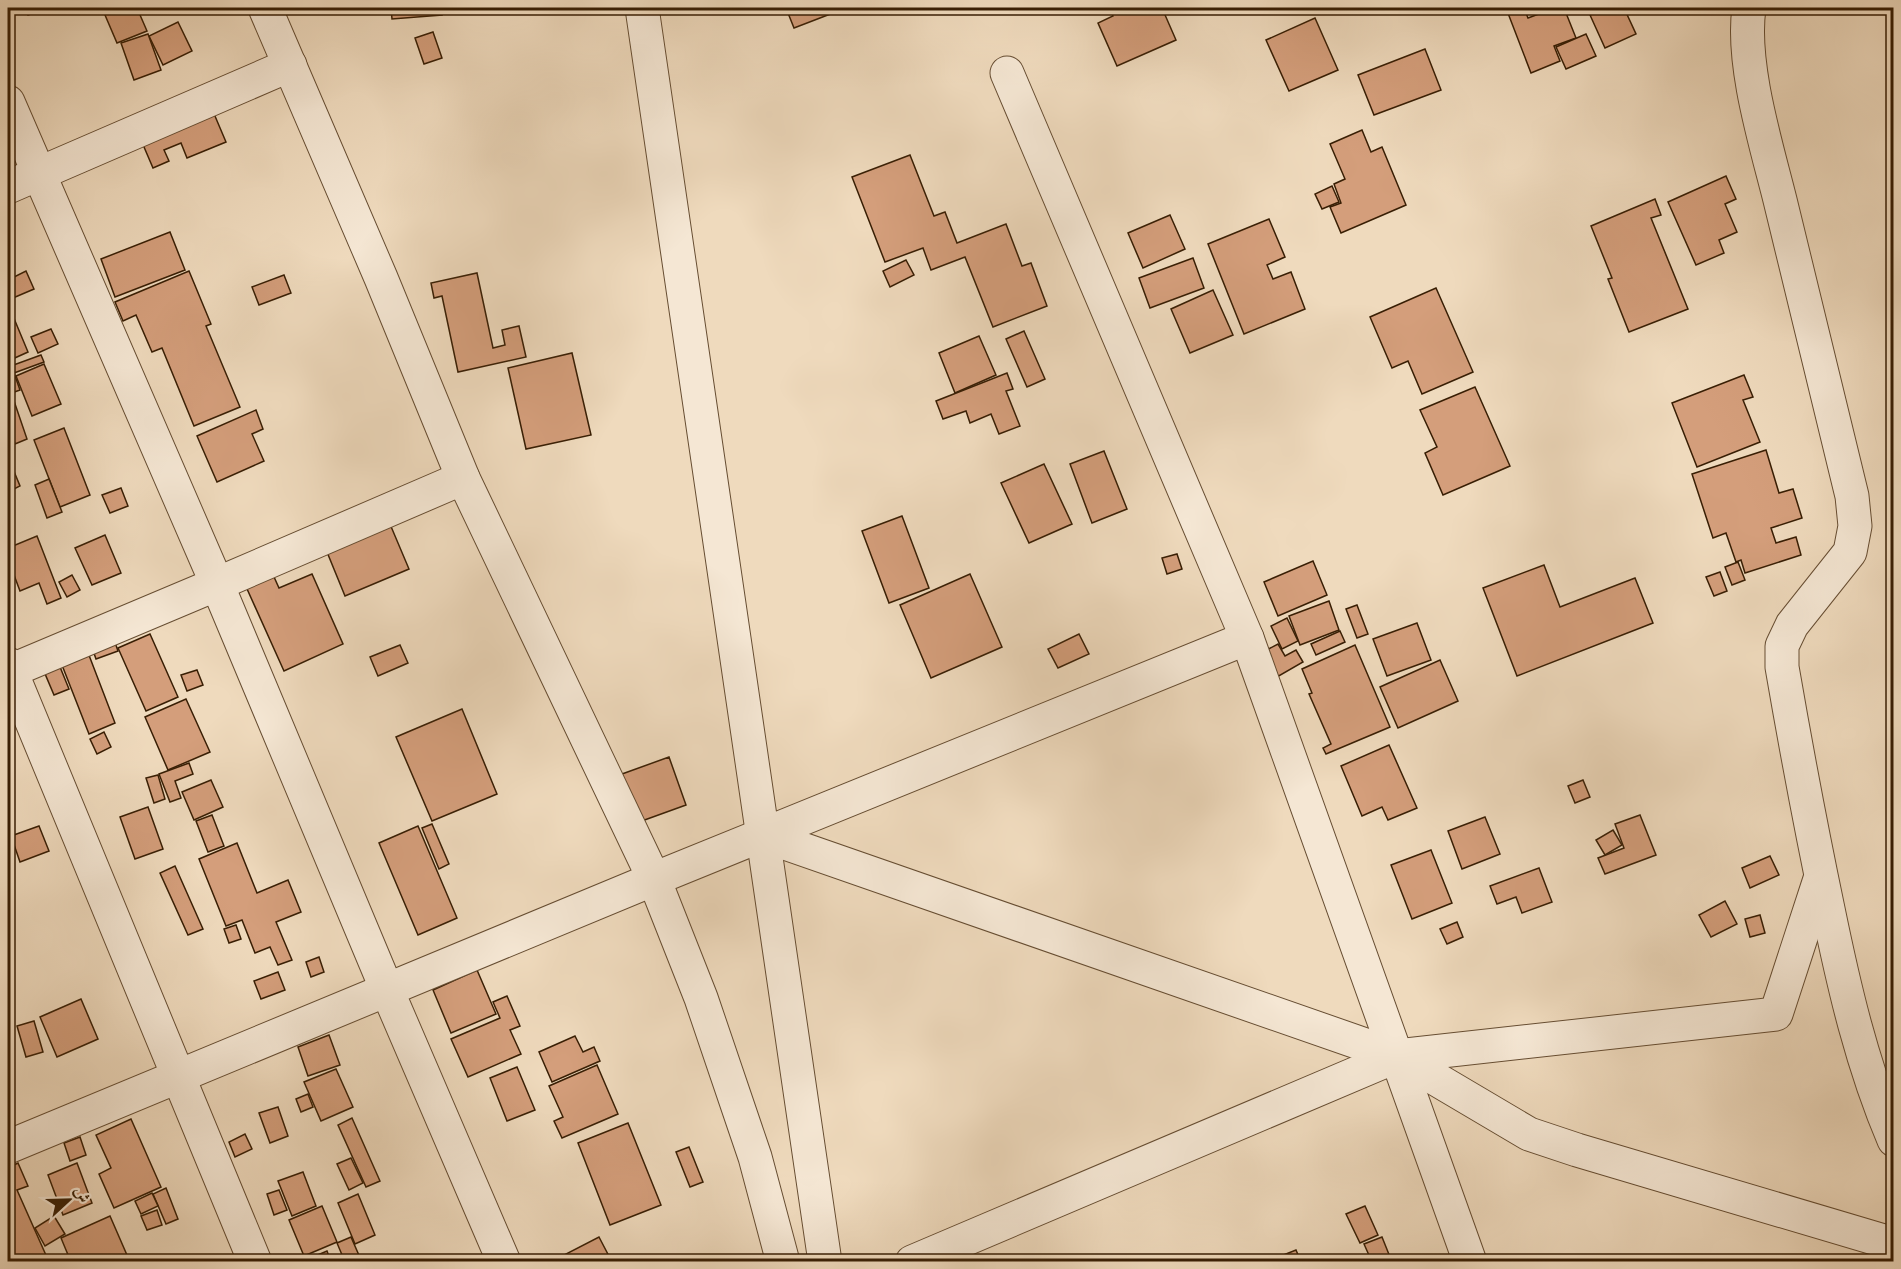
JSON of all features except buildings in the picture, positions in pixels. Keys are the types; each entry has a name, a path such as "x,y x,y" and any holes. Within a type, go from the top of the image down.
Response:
{"street":[{"path":"265,8 463,478 654,879 701,998 755,1157 783,1262"},
{"path":"642,8 825,1262"},
{"path":"1749,8 1747,21 1749,62 1763,130 1852,496 1855,526 1850,552 1792,625 1782,646 1782,668 1809,822 1846,999 1866,1065 1893,1140"},
{"path":"8,187 290,65"},
{"path":"1007,73 1247,638 1470,1262"},
{"path":"8,102 217,585 504,1262"},
{"path":"255,1262 8,669 217,585 463,478"},
{"path":"8,1147 654,879 1247,638"},
{"path":"762,835 1397,1056 1529,1134 1893,1244"},
{"path":"912,1262 1397,1056 1776,1014 1821,876"}]}
